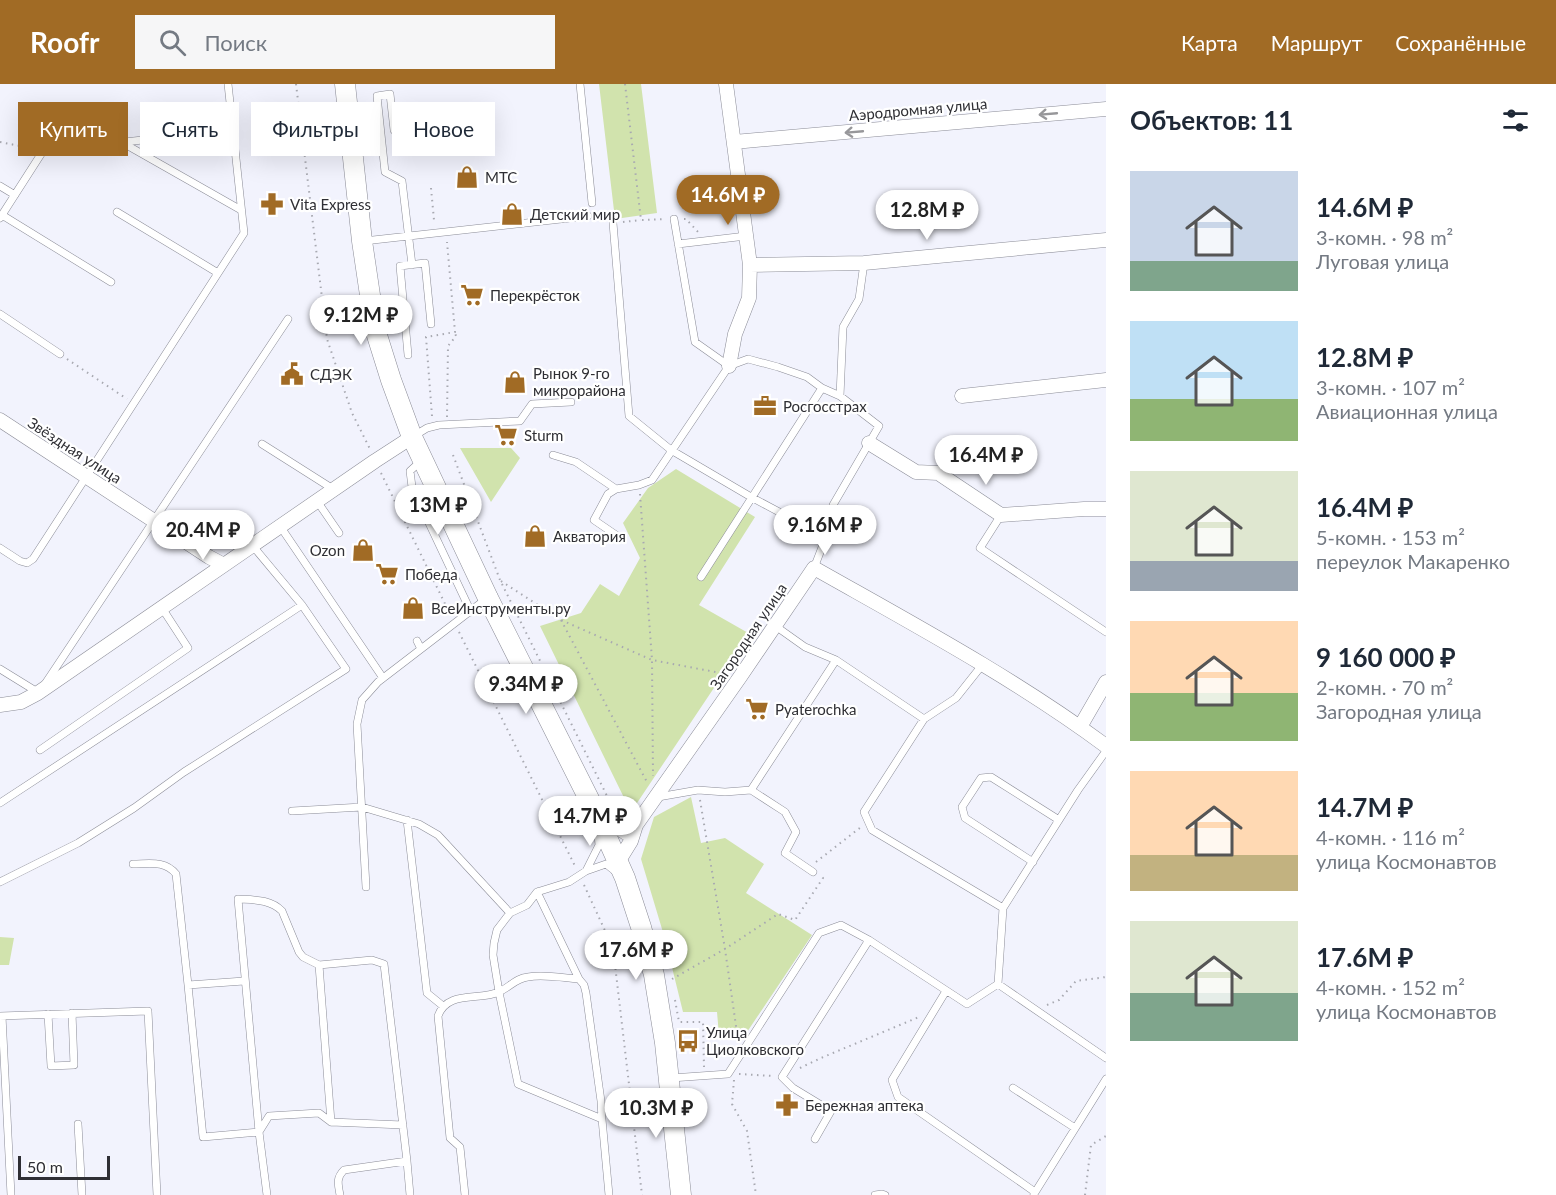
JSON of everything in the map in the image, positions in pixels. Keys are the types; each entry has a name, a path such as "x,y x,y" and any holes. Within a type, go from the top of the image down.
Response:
{"main road":[{"path":"345,84 362,242 375,329 412,437 488,598 606,813 621,870 641,927 654,975 665,1043 681,1195"}],"street":[{"path":"726,84 750,265 749,297 735,334 729,366"},
{"name":"Аэродромная улица","path":"734,142 1106,109"},
{"path":"750,265 864,263 1106,240"},
{"path":"962,396 1106,380"},
{"name":"Звёздная улица","path":"0,420 208,557 224,565"},
{"path":"0,705 21,702 38,693 375,460 412,437"},
{"path":"869,443 916,472 938,473 1001,515 1106,509"},
{"path":"814,568 983,664 1106,746"},
{"name":"Загородная улица","path":"621,870 636,825 654,795 740,677 814,568"},
{"path":"1080,727 1106,682"},
{"path":"606,813 626,833 636,825"}],"lane":[{"path":"228,84 230,102"},
{"path":"580,84 592,202"},
{"path":"392,112 390,94 377,96 385,172 402,181 412,265"},
{"path":"128,146 242,210"},
{"path":"40,156 1,217 111,282"},
{"path":"0,548 20,561 27,563 33,560 243,233 236,156"},
{"path":"0,186 15,195"},
{"path":"117,212 218,273"},
{"path":"362,242 588,216"},
{"path":"674,219 695,342 729,366"},
{"path":"614,223 629,416 671,450 751,497 826,537"},
{"path":"678,244 746,236"},
{"path":"408,355 400,266 425,263 431,324"},
{"path":"840,396 843,327 859,299 864,263"},
{"path":"0,314 60,354"},
{"path":"0,669 38,693 288,319"},
{"path":"615,535 594,520 608,494 616,489 652,480 729,366 748,358 807,377 822,388 840,396 879,426 833,505 826,537 814,568"},
{"path":"701,577 822,388"},
{"path":"412,437 427,428 438,425 520,421 532,404 571,402"},
{"path":"262,444 334,489"},
{"path":"553,455 576,462 616,489"},
{"path":"422,459 410,471 412,487 471,612"},
{"path":"317,501 339,533"},
{"path":"1001,515 980,548 1106,632"},
{"path":"280,526 384,678"},
{"path":"0,882 78,843 134,808 184,772 346,669 302,604 252,545"},
{"path":"366,887 357,724 362,700 384,678 488,598"},
{"path":"0,803 302,604"},
{"path":"40,750 188,648 162,608"},
{"path":"774,625 805,647 836,660 924,719"},
{"path":"417,641 422,649"},
{"path":"751,790 836,660"},
{"path":"983,664 956,698 924,719 864,812 872,830 1003,908"},
{"path":"998,984 1003,908 1106,751"},
{"path":"1033,862 965,818 962,807 981,778 991,777 1059,820"},
{"path":"654,795 698,790 725,792 751,790 785,812 796,832 786,853 813,872"},
{"path":"292,812 362,807 419,824 438,835 510,913"},
{"path":"583,874 599,844 606,813"},
{"path":"407,820 427,993 443,1006"},
{"path":"133,864 164,864 171,867 176,874 203,1137 258,1132"},
{"path":"602,1117 518,1084 493,955 497,930 510,913 527,905 537,892 569,882 606,864 621,870"},
{"path":"537,892 586,993 602,1117 609,1195"},
{"path":"267,1195 258,1132 238,899 260,900 279,907 299,952 303,957 319,965 372,960 384,964 410,1195"},
{"path":"668,1079 728,1074 819,933 841,925 869,940 967,1004 998,984"},
{"path":"815,1139 831,1111 793,1088 782,1077 869,940"},
{"path":"319,965 331,1122"},
{"path":"465,1195 460,1147 450,1138 438,1016 443,1006 452,1000 499,992 524,977 579,979"},
{"path":"188,985 244,981"},
{"path":"998,984 1106,1058"},
{"path":"946,991 892,1080 898,1098 1035,1193 1106,1079"},
{"path":"10,1195 4,1136 1,1016 148,1011 157,1195"},
{"path":"48,1014 51,1066 74,1065 72,1013"},
{"path":"1013,1088 1075,1128"},
{"path":"258,1132 269,1116 319,1113 331,1122 402,1125"},
{"path":"78,1124 82,1195"},
{"path":"340,1195 337,1180 344,1170 407,1161"},
{"path":"875,1195 885,1195"}],"path":[{"path":"296,84 327,339 352,413 455,624 583,874 613,948 642,1195"},
{"path":"626,84 641,220 686,219 706,241"},
{"path":"0,142 18,146"},
{"path":"431,188 434,220"},
{"path":"447,426 448,346 456,336 455,332"},
{"path":"60,354 133,403"},
{"path":"453,455 500,580 606,813"},
{"path":"639,485 652,660 654,795"},
{"path":"500,580 561,620 652,660 740,677"},
{"path":"561,620 654,795"},
{"path":"698,790 740,1054"},
{"path":"670,970 672,979 725,950 778,914 795,920 823,878 813,872 814,864 868,822"},
{"path":"1036,1010 1059,1000 1076,981 1106,978"},
{"path":"675,1000 679,1022 703,1022 705,1076"},
{"path":"756,1195 747,1131 732,1104 735,1074 782,1077 821,1058 934,1011"},
{"path":"602,1117 632,1112"},
{"path":"1085,1195 1091,1145 1106,1136"}],"green space":[{"path":"599,84 641,84 657,213 615,219"},
{"path":"460,448 511,448 520,458 491,502"},
{"path":"676,469 755,517 699,605 750,634 631,812 540,626 581,613 600,584 619,596 640,558 623,523 648,488"},
{"path":"691,797 701,843 725,838 764,864 746,893 812,935 745,1035 719,1035 717,1012 683,1012 665,939 641,859 654,817"},
{"path":"0,937 14,938 9,965 0,965"}],"place":[{"name":"МТС","path":"467,177"},
{"name":"Vita Express","path":"272,204"},
{"name":"Детский мир","path":"512,214"},
{"name":"Перекрёсток","path":"472,295"},
{"name":"СДЭК","path":"292,374"},
{"name":"Рынок 9-го микрорайона","path":"515,382"},
{"name":"Росгосстрах","path":"765,406"},
{"name":"Sturm","path":"506,435"},
{"name":"Акватория","path":"535,536"},
{"name":"Ozon","path":"363,550"},
{"name":"Победа","path":"387,574"},
{"name":"ВсеИнструменты.ру","path":"413,608"},
{"name":"Pyaterochka","path":"757,709"},
{"name":"Улица Циолковского","path":"688,1041"},
{"name":"Бережная аптека","path":"787,1105"}]}
